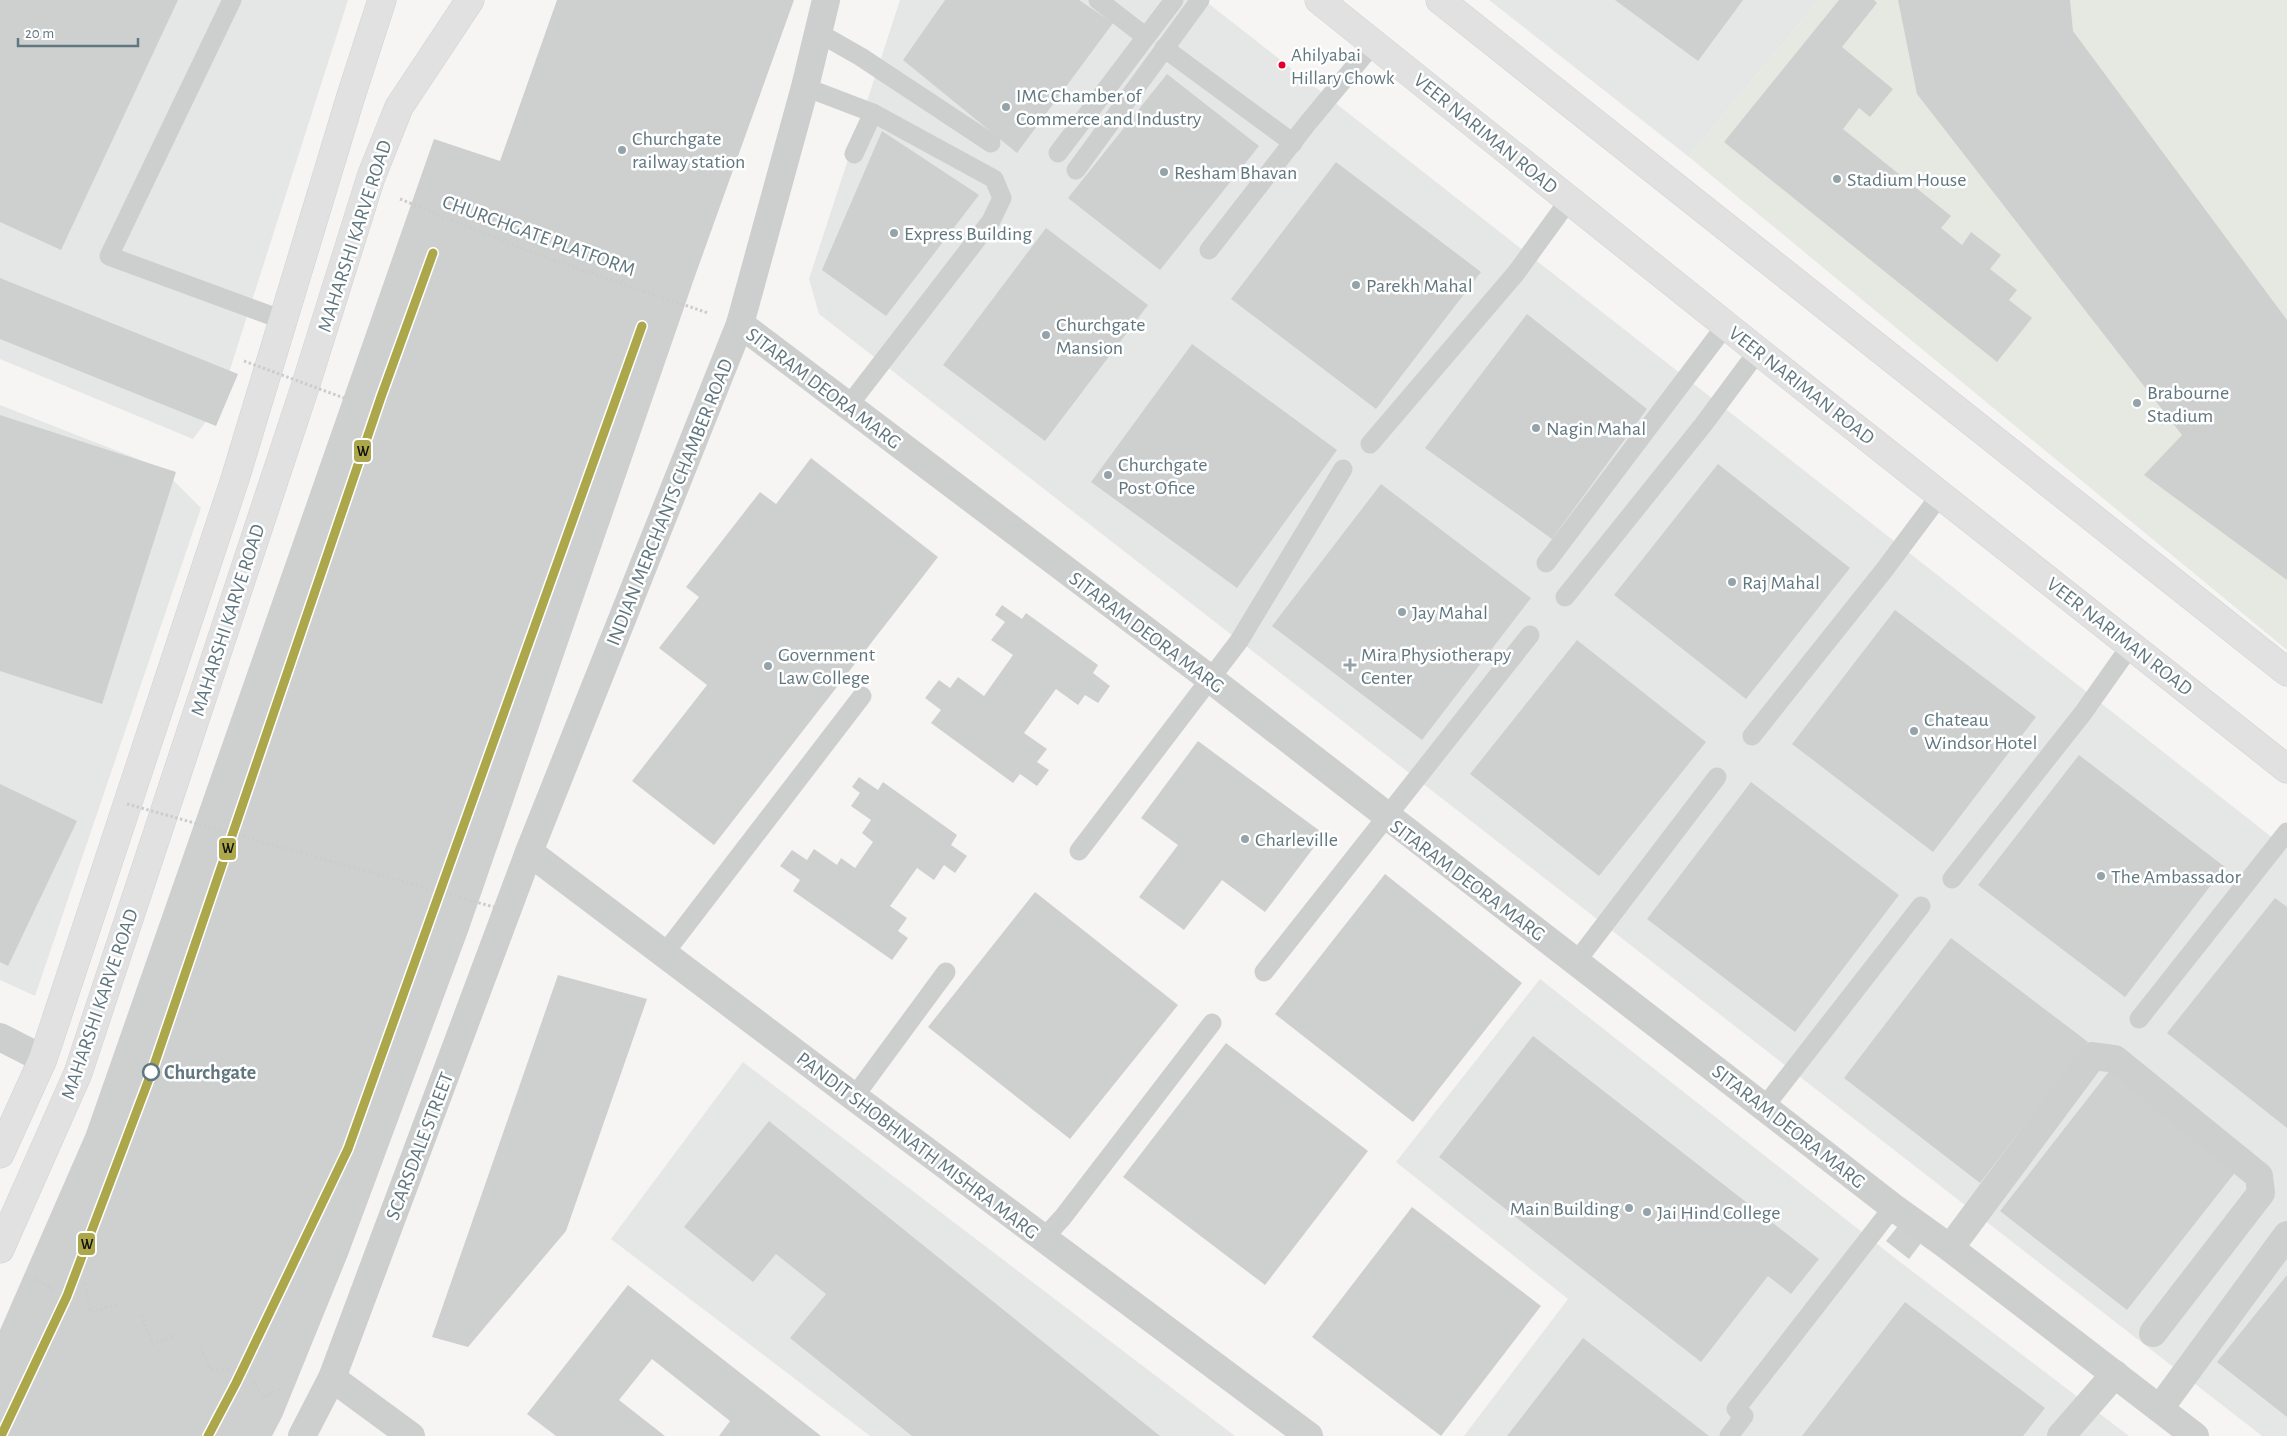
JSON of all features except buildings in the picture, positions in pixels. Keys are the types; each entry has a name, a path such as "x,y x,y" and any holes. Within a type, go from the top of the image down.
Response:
{"main road":[{"name":"MAHARSHI KARVE ROAD","path":"0,1154 43,1059 235,479 256,366 283,320 382,0"},
{"name":"MAHARSHI KARVE ROAD","path":"0,1249 78,1073 306,384 368,187 399,107 470,0"},
{"name":"VEER NARIMAN ROAD","path":"1319,0 1758,351 2287,769"},
{"path":"1440,0 2287,672"}],"street":[{"name":"INDIAN MERCHANTS CHAMBER ROAD","path":"529,852 740,324 805,87 826,0"},
{"name":"SITARAM DEORA MARG","path":"740,324 1209,678 1387,818 1765,1106 1893,1207 1950,1248 2195,1436"},
{"name":"SCARSDALE STREET","path":"302,1436 332,1378 529,852"},
{"name":"PANDIT SHOBHNATH MISHRA MARG","path":"529,852 1043,1239 1309,1436"},
{"path":"0,1037 43,1059"},
{"path":"1950,1248 2093,1056 2115,1059 2259,1176 2261,1193 2153,1333"},
{"path":"2160,1408 2287,1235"},
{"path":"2068,1434 2115,1374"},
{"path":"332,1378 411,1436"}],"lane":[{"path":"232,0 109,256 283,320"},
{"path":"1098,0 1146,37"},
{"path":"1058,152 1174,0"},
{"path":"1076,170 1200,0"},
{"path":"819,33 861,57 991,143"},
{"path":"1209,250 1374,43"},
{"path":"1164,48 1293,143"},
{"path":"805,87 873,113 994,179 1002,198 991,221 849,405"},
{"path":"854,154 873,113"},
{"path":"1370,444 1516,273 1569,200"},
{"path":"1546,563 1726,325"},
{"path":"1565,597 1703,425 1758,351"},
{"path":"1079,851 1239,641 1343,469"},
{"path":"1752,736 1881,575 1941,494"},
{"path":"1264,972 1530,635"},
{"path":"1952,878 2083,713 2131,645"},
{"path":"664,954 862,696"},
{"path":"1576,962 1717,777"},
{"path":"2139,1019 2287,832"},
{"path":"1765,1106 1921,906"},
{"path":"854,1097 946,972"},
{"path":"1043,1239 1063,1217 1212,1023"},
{"path":"1729,1436 1744,1416 1736,1409 1893,1207"}],"path":[{"name":"CHURCHGATE PLATFORM","path":"368,187 421,206 533,253 740,324"},
{"path":"256,366 344,398"},
{"path":"127,804 508,911"},
{"path":"34,1280 54,1289"},
{"path":"84,1283 90,1312 119,1304"},
{"path":"141,1315 153,1344 176,1335"},
{"path":"199,1343 211,1370 232,1369"},
{"path":"253,1381 263,1397 283,1388"}],"shaded area":[{"path":"0,0 348,0 219,404 193,439 0,359"},
{"path":"900,0 1204,0 2287,849 2287,1436 2262,1436 819,314 809,279"},
{"path":"1489,0 1819,0 1689,157"},
{"name":"Brabourne Stadium","path":"1819,0 2287,0 2287,650 1689,157"},
{"path":"0,405 161,468 201,508 35,996 0,980"},
{"name":"Jai Hind College","path":"1540,979 1900,1262 2129,1436 1464,1436 1568,1299 1396,1162"},
{"path":"743,1062 1235,1436 870,1436 611,1239"}],"transit line":[{"name":"W","path":"1,1436 67,1296 152,1071 381,397 433,253"},
{"name":"W","path":"208,1436 236,1383 348,1149 642,326"}],"place":[{"name":"Ahilyabai Hillary Chowk","path":"1282,65"},
{"name":"IMC Chamber of Commerce and Industry","path":"1006,107"},
{"name":"Churchgate railway station","path":"622,150"},
{"name":"Resham Bhavan","path":"1164,172"},
{"name":"Stadium House","path":"1837,179"},
{"name":"Express Building","path":"894,233"},
{"name":"Parekh Mahal","path":"1356,285"},
{"name":"Churchgate Mansion","path":"1046,335"},
{"name":"Brabourne Stadium","path":"2137,403"},
{"name":"Nagin Mahal","path":"1536,428"},
{"name":"Churchgate Post Ofice","path":"1108,475"},
{"name":"Raj Mahal","path":"1732,582"},
{"name":"Jay Mahal","path":"1402,612"},
{"name":"Mira Physiotherapy Center","path":"1350,665"},
{"name":"Government Law College","path":"768,666"},
{"name":"Chateau Windsor Hotel","path":"1914,731"},
{"name":"Charleville","path":"1245,839"},
{"name":"The Ambassador","path":"2101,876"},
{"name":"Churchgate","path":"151,1072"},
{"name":"Main Building","path":"1629,1208"},
{"name":"Jai Hind College","path":"1647,1212"}]}
